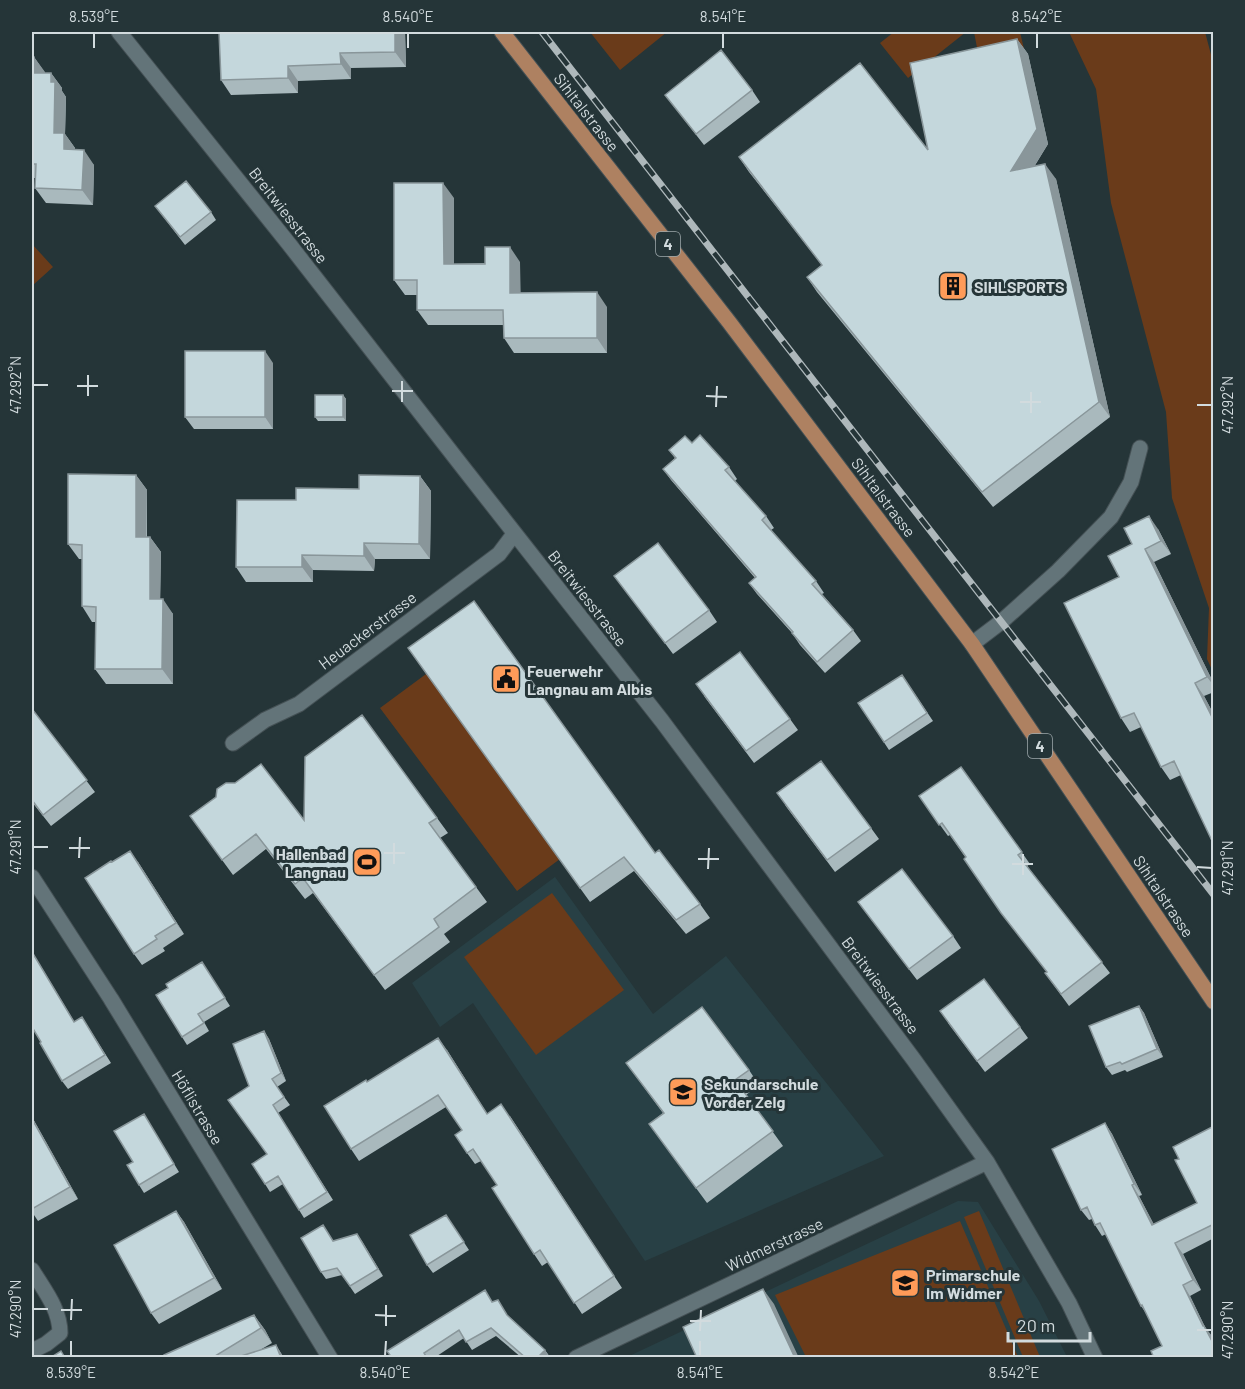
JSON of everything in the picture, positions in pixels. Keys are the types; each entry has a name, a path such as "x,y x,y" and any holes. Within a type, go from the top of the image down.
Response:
{"main road":[{"name":"Sihltalstrasse","path":"502,32 729,322 972,644 1214,1002"}],"street":[{"name":"Breitwiesstrasse","path":"120,32 286,239 669,730 914,1060 987,1162 1069,1303 1095,1358"},
{"path":"972,644 1001,622 1058,571 1111,517 1131,483 1140,448"},
{"name":"Heuackerstrasse","path":"233,743 265,720 308,697 499,554 514,534"},
{"name":"Höflistrasse","path":"32,878 111,999 330,1358"},
{"name":"Widmerstrasse","path":"576,1358 987,1162"},
{"path":"32,1270 55,1308 60,1322 60,1333 32,1351"}],"shaded area":[{"path":"590,32 667,32 620,70"},
{"path":"894,32 966,32 908,78 880,43"},
{"path":"974,32 1020,32 1024,49 979,58"},
{"path":"1069,32 1205,32 1213,62 1213,672 1207,659 1209,608 1172,498 1166,412 1111,203 1096,89"},
{"path":"32,244 53,267 32,286"},
{"path":"479,635 615,818 517,891 380,708"},
{"name":"Sekundarschule Vorder Zelg","path":"555,877 653,1014 726,956 884,1156 645,1261 473,1003 440,1027 412,983"},
{"path":"552,893 624,990 536,1055 464,957"},
{"name":"Primarschule Im Widmer","path":"958,1201 978,1202 1039,1301 1067,1357 625,1358"},
{"path":"979,1211 1040,1357 1023,1357 964,1217"},
{"path":"960,1221 1018,1357 806,1357 775,1295"}],"building":[{"path":"219,32 395,32 395,52 340,53 341,64 288,66 288,78 221,80"},
{"name":"SIHLSPORTS","path":"1017,39 1037,129 1011,171 1045,164 1099,402 982,492 807,277 822,265 739,157 860,63 928,150 910,63"},
{"path":"721,50 752,90 696,134 665,95"},
{"path":"32,57 34,57 34,73 51,73 51,82 55,82 54,133 64,133 64,149 84,150 82,190 35,188 36,164 32,164"},
{"path":"186,181 211,212 180,237 155,206"},
{"path":"394,183 443,183 444,264 485,264 485,247 510,247 510,293 597,292 597,338 504,338 503,310 417,310 417,280 394,280"},
{"path":"185,351 265,351 265,417 185,417"},
{"path":"315,395 343,395 343,417 315,417"},
{"path":"700,435 729,467 725,470 766,516 762,520 816,581 812,584 853,630 817,662 749,583 756,577 663,469 676,458 669,450 685,436 692,443"},
{"path":"68,474 136,475 136,537 150,537 150,599 163,599 162,669 95,669 96,607 82,606 82,545 68,544"},
{"path":"359,475 420,476 419,544 364,543 364,556 302,555 302,567 236,567 237,500 296,500 296,488 359,489"},
{"path":"1149,516 1161,541 1145,549 1207,677 1195,683 1214,721 1214,845 1174,761 1161,767 1134,713 1121,718 1064,603 1119,577 1108,556 1132,544 1124,528"},
{"path":"658,543 709,610 665,643 614,576"},
{"path":"474,601 655,853 659,850 700,904 676,920 624,857 580,888 408,648"},
{"path":"740,652 790,719 746,751 696,684"},
{"path":"902,675 927,713 884,742 858,703"},
{"path":"32,709 87,780 43,815 32,800"},
{"name":"Hallenbad Langnau","path":"362,715 437,818 429,823 476,887 434,919 439,927 374,975 303,878 295,884 256,834 222,860 190,816 216,797 217,789 226,783 235,783 261,764 304,820 305,757"},
{"path":"821,761 871,828 827,860 777,793"},
{"path":"961,767 1022,852 1018,855 1102,962 1061,994 1045,973 1047,972 1001,913 942,823 939,825 919,796"},
{"path":"130,851 176,923 155,936 157,939 134,954 85,878"},
{"path":"902,869 953,936 909,969 858,902"},
{"path":"32,952 74,1022 82,1017 105,1055 62,1081 32,1027"},
{"path":"202,962 225,998 198,1014 204,1023 182,1037 156,995 168,988 166,984"},
{"path":"984,979 1020,1027 977,1061 940,1011"},
{"path":"1139,1006 1157,1049 1122,1064 1120,1062 1106,1067 1089,1026"},
{"path":"702,1007 749,1070 735,1080 773,1131 696,1188 649,1124 664,1113 626,1063"},
{"path":"264,1031 281,1073 272,1079 284,1097 273,1105 327,1192 299,1210 278,1176 265,1184 252,1164 267,1154 228,1100 249,1086 233,1044"},
{"path":"438,1038 487,1114 501,1104 614,1276 574,1303 540,1250 534,1254 492,1188 497,1185 473,1149 467,1153 455,1135 462,1130 438,1095 351,1149 324,1106"},
{"path":"144,1114 174,1164 139,1185 127,1165 133,1162 114,1131"},
{"path":"32,1119 70,1187 32,1209"},
{"path":"1105,1123 1152,1225 1197,1203 1175,1160 1179,1159 1173,1147 1214,1126 1214,1224 1175,1243 1193,1280 1183,1285 1214,1345 1214,1358 1154,1358 1151,1351 1162,1346 1142,1305 1100,1223 1095,1225 1087,1207 1081,1210 1052,1149"},
{"path":"176,1211 214,1278 151,1313 114,1245"},
{"path":"446,1215 464,1242 427,1265 410,1235"},
{"path":"323,1225 333,1241 357,1234 378,1269 350,1286 337,1268 321,1272 301,1238"},
{"path":"763,1289 795,1358 697,1358 683,1327"},
{"path":"485,1290 492,1302 498,1300 507,1315 545,1350 537,1358 526,1358 491,1328 466,1342 459,1330 424,1353 427,1358 392,1358 387,1351"},
{"path":"254,1315 261,1328 212,1358 165,1358 164,1355"},
{"path":"276,1345 281,1358 235,1358"},
{"path":"61,1351 65,1358 50,1358"}],"railway":[{"path":"542,32 1214,895"}],"place":[{"name":"SIHLSPORTS","path":"953,286"},
{"name":"Feuerwehr Langnau am Albis","path":"506,679"},
{"name":"Hallenbad Langnau","path":"367,862"},
{"name":"Sekundarschule Vorder Zelg","path":"683,1092"},
{"name":"Primarschule Im Widmer","path":"905,1283"}]}
